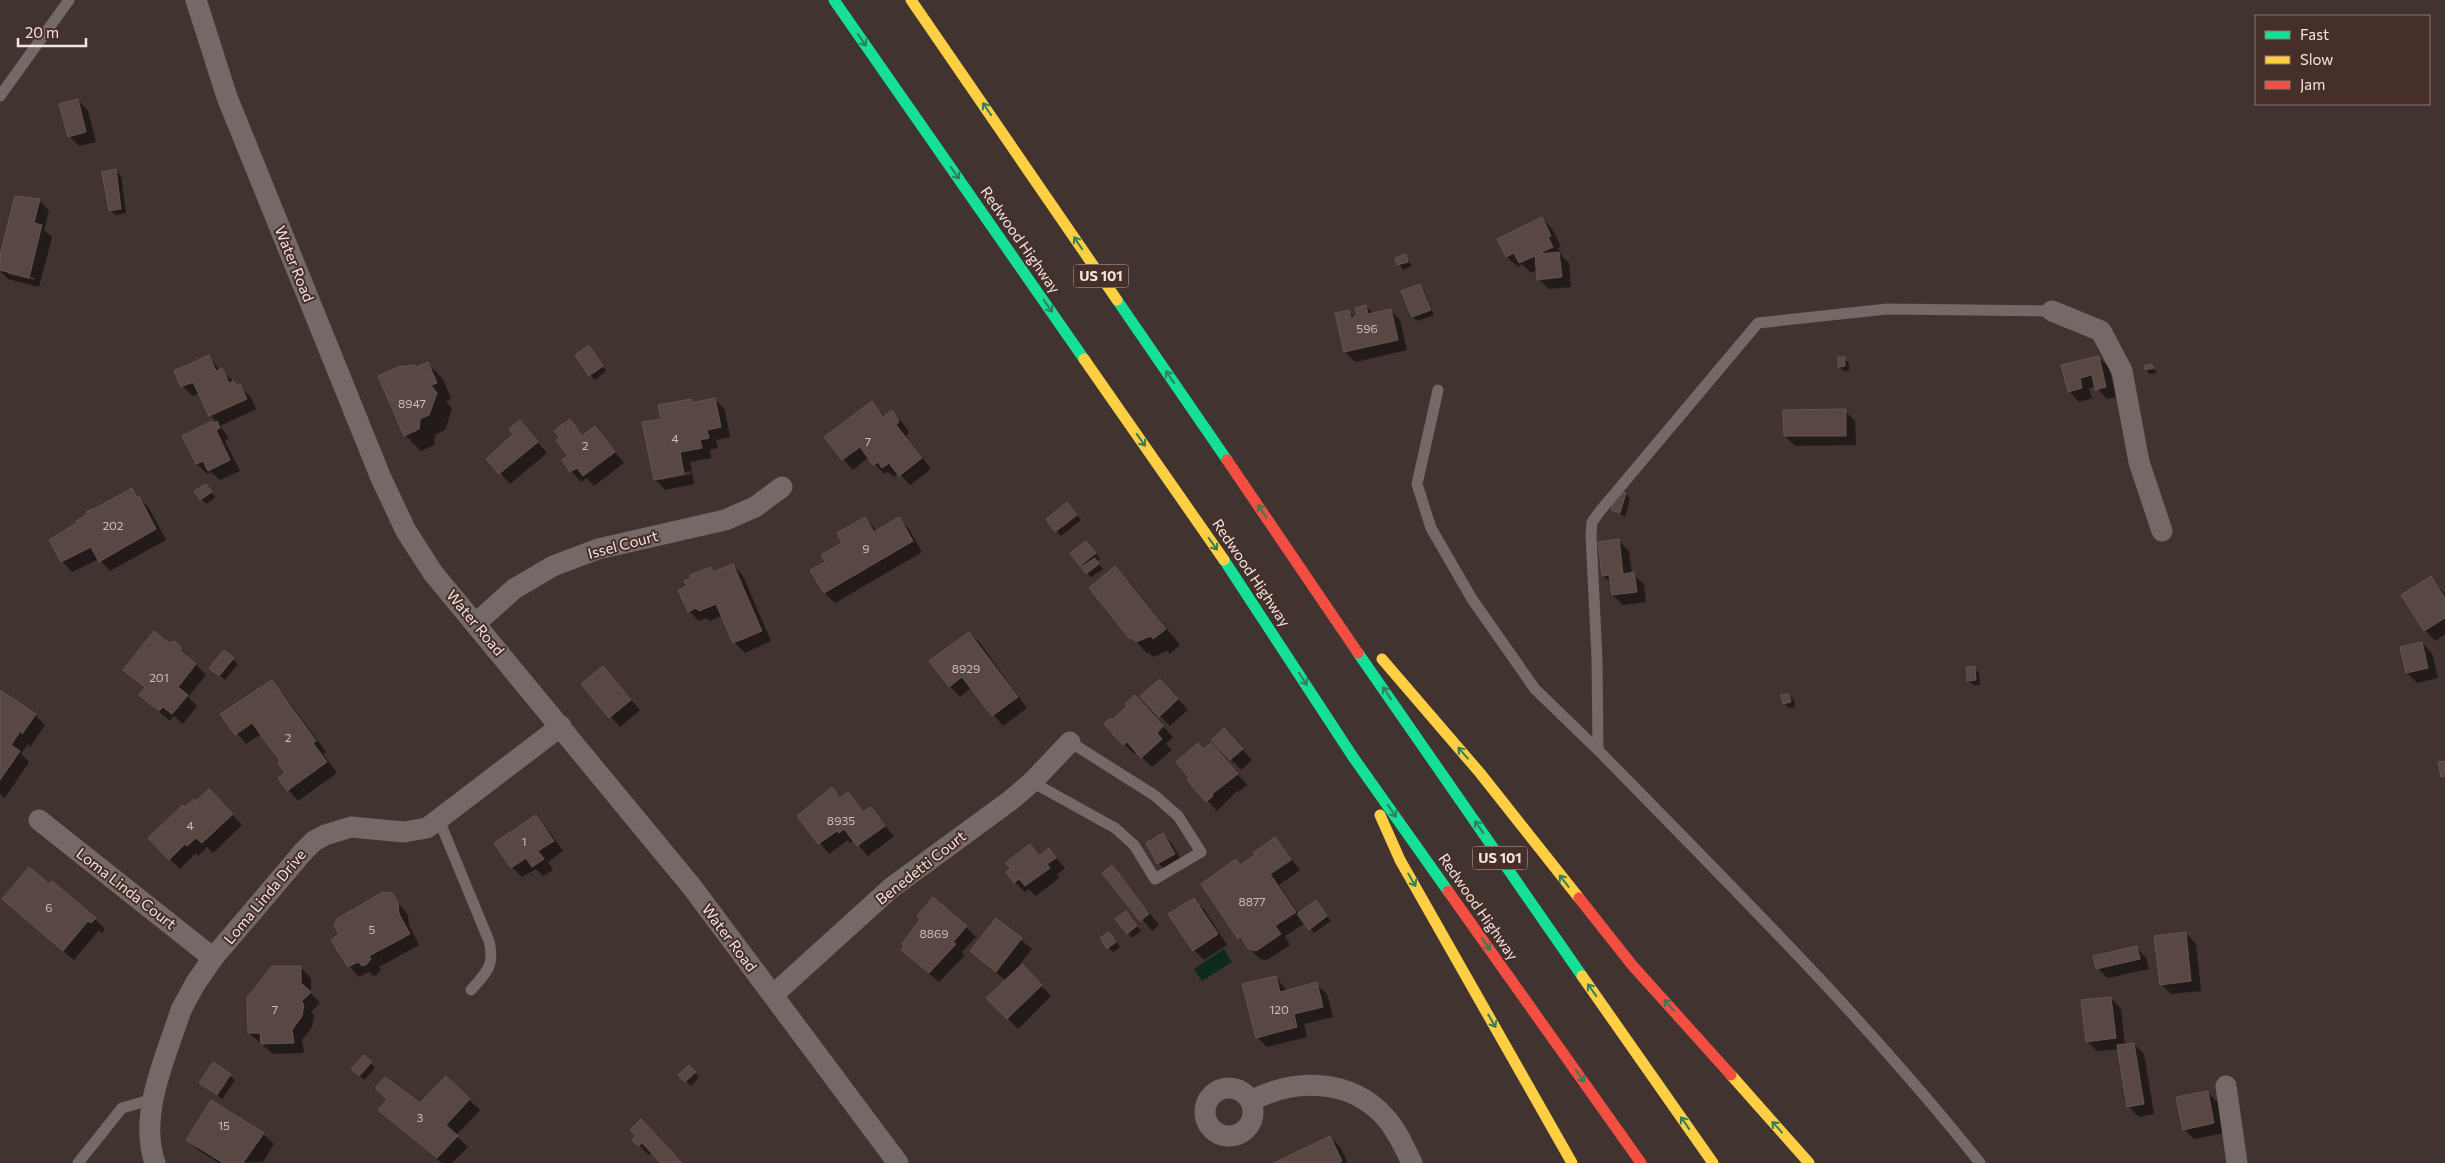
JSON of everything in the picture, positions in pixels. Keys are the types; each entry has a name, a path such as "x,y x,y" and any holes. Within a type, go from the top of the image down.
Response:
{"highway":[{"name":"Redwood Highway","path":"834,0 1251,599 1353,757 1641,1163"},
{"name":"US 101","path":"911,0 1713,1163"},
{"path":"1290,551 1353,625"},
{"path":"1372,647 1480,773 1632,965 1809,1163"},
{"path":"1353,757 1400,860 1572,1163"}],"street":[{"name":"Water Road","path":"196,0 227,97 393,506 406,531 433,573 692,887 898,1163"},
{"path":"2052,311 2101,331 2122,370 2139,462 2162,532"},
{"name":"Issel Court","path":"476,623 514,589 553,566 598,549 725,520 755,507 782,487"},
{"name":"Loma Linda Drive","path":"155,1163 148,1132 153,1099 181,1010 195,984 213,958 303,852 314,841 325,835 351,827 417,832 439,820 561,726"},
{"name":"Benedetti Court","path":"773,995 891,888 1011,800 1032,782 1070,742"},
{"name":"Loma Linda Court","path":"39,820 213,958"},
{"path":"1251,1102 1266,1093 1288,1086 1308,1084 1325,1086 1362,1097 1385,1117 1395,1130 1412,1163"},
{"path":"2226,1086 2237,1163"}],"lane":[{"path":"0,96 69,0"},
{"path":"1598,750 1597,659 1591,547 1592,522 1650,450 1758,323 1887,309 2052,311"},
{"path":"1438,390 1417,484 1431,528 1472,599 1536,689 1828,986 1936,1107 1980,1163"},
{"path":"1032,782 1115,828 1134,845 1155,879 1201,852 1178,816 1154,795 1070,742"},
{"path":"439,820 489,941 493,956 489,970 471,990"},
{"path":"78,1163 122,1108 153,1099"}],"shaded area":[{"path":"1224,949 1232,962 1202,981 1194,969"}],"building":[{"path":"78,99 86,132 68,137 59,104"},
{"path":"116,169 121,209 109,211 102,172"},
{"path":"15,196 40,199 34,223 42,225 29,278 0,270 0,256"},
{"path":"1542,217 1551,236 1548,237 1553,247 1538,254 1559,252 1562,277 1537,280 1535,256 1519,263 1514,253 1506,257 1497,239"},
{"path":"1406,254 1408,262 1397,265 1395,258"},
{"path":"1420,284 1431,310 1412,317 1401,291"},
{"path":"1366,305 1368,314 1391,309 1398,340 1344,352 1335,313 1349,310 1351,318 1357,316 1355,308"},
{"path":"589,345 603,366 589,376 575,355"},
{"path":"209,355 216,371 222,368 229,383 234,381 236,385 240,384 247,399 209,416 193,382 181,387 174,371"},
{"path":"2099,356 2106,387 2095,390 2092,375 2080,378 2082,388 2068,392 2061,365"},
{"path":"1838,357 1845,357 1845,366 1838,367"},
{"path":"428,362 437,383 431,385 437,393 429,415 420,419 419,429 404,436 378,376 398,367 415,365 416,367"},
{"path":"2151,364 2154,368 2145,370 2144,366"},
{"path":"715,398 721,427 707,430 709,438 700,440 702,448 680,452 684,474 654,480 642,422 661,419 658,405 691,399 692,403"},
{"path":"872,401 883,417 892,410 899,421 896,425 922,458 899,476 889,463 882,468 878,462 873,465 860,447 842,460 824,437"},
{"path":"1846,409 1846,436 1784,436 1783,410"},
{"path":"570,419 582,436 595,426 615,452 583,476 577,468 570,472 562,460 568,456 556,440 560,438 554,431"},
{"path":"520,420 538,442 499,474 486,459 513,434 509,429"},
{"path":"212,421 213,424 217,421 220,428 216,430 230,460 208,471 203,461 196,464 182,436"},
{"path":"206,484 212,492 200,500 194,491"},
{"path":"132,488 137,497 139,496 156,529 99,562 91,547 61,562 49,540 77,523 76,521 86,515 87,511"},
{"path":"1618,490 1626,493 1620,513 1611,510"},
{"path":"1067,502 1077,515 1055,532 1046,519"},
{"path":"865,517 874,532 899,517 913,541 824,593 810,570 825,562 821,555 842,543 837,533"},
{"path":"1619,539 1623,574 1634,572 1637,592 1612,595 1609,575 1602,576 1598,542"},
{"path":"1086,541 1096,553 1080,566 1070,553"},
{"path":"1095,558 1099,564 1086,574 1081,567"},
{"path":"733,564 762,631 733,643 716,604 699,611 696,608 688,612 678,590 687,586 684,581 691,578 690,575 711,567 713,572"},
{"path":"1115,566 1166,629 1153,639 1151,636 1136,642 1132,637 1130,639 1089,588"},
{"path":"2431,576 2445,598 2445,618 2424,631 2401,595"},
{"path":"154,631 169,643 174,641 180,646 181,651 196,664 178,687 188,695 172,714 163,707 159,711 139,695 145,687 123,670"},
{"path":"969,632 1018,697 992,716 962,677 949,687 929,661"},
{"path":"2422,642 2428,668 2406,673 2400,647"},
{"path":"224,650 234,658 219,676 209,668"},
{"path":"603,666 631,700 609,718 581,684"},
{"path":"1975,666 1976,680 1967,681 1966,667"},
{"path":"1160,679 1178,699 1159,717 1140,696"},
{"path":"272,680 316,741 313,743 327,762 287,791 278,778 285,773 278,763 280,761 252,723 235,735 220,714"},
{"path":"0,690 36,714 22,734 21,730 11,745 20,751 0,780"},
{"path":"1789,694 1791,702 1783,704 1781,695"},
{"path":"1135,695 1163,726 1157,733 1162,739 1141,758 1127,742 1123,745 1104,724 1110,718 1112,720 1127,706 1125,704"},
{"path":"1224,728 1243,749 1230,760 1211,740"},
{"path":"1198,743 1203,749 1211,743 1238,774 1212,794 1213,796 1206,802 1187,780 1189,778 1176,762"},
{"path":"2445,761 2445,776 2441,777 2438,762"},
{"path":"832,787 840,798 848,792 863,812 871,807 885,826 857,846 844,829 839,833 837,831 818,844 797,816"},
{"path":"209,789 233,814 202,843 196,838 187,846 185,844 169,860 148,838 183,805 185,807 194,799 196,801"},
{"path":"536,815 554,841 538,851 544,859 532,867 526,858 511,868 494,843"},
{"path":"1163,833 1175,854 1157,864 1146,843"},
{"path":"1275,837 1291,860 1270,874 1296,912 1275,926 1281,934 1256,951 1249,949 1240,937 1238,939 1201,884 1236,859 1240,865 1255,855 1253,853"},
{"path":"1030,844 1039,856 1049,848 1056,858 1047,864 1050,868 1025,886 1019,879 1014,883 1006,872 1011,868 1005,863"},
{"path":"1112,865 1149,914 1140,921 1102,873"},
{"path":"29,867 49,884 52,881 96,918 91,923 88,921 63,951 2,899"},
{"path":"383,892 392,893 398,903 399,914 410,934 369,956 371,959 366,965 362,966 358,962 348,967 331,940 339,934 334,926 337,919"},
{"path":"933,897 967,926 953,942 956,944 929,973 901,950 904,946 902,944 920,919 917,916"},
{"path":"1194,898 1218,934 1193,951 1168,914"},
{"path":"1316,900 1327,916 1309,930 1297,914"},
{"path":"1126,911 1137,926 1127,934 1115,919"},
{"path":"996,918 1022,938 996,972 970,951"},
{"path":"1109,932 1116,942 1107,949 1100,938"},
{"path":"2186,932 2191,981 2160,985 2154,936"},
{"path":"2137,946 2140,959 2096,969 2093,956"},
{"path":"1022,964 1042,985 1007,1019 986,998"},
{"path":"272,966 301,966 301,983 311,992 301,1002 304,1004 302,1016 292,1030 294,1043 261,1044 260,1033 248,1033 247,998"},
{"path":"1276,976 1280,992 1317,982 1323,1007 1294,1014 1297,1027 1256,1038 1242,984"},
{"path":"2111,997 2116,1038 2086,1042 2081,1000"},
{"path":"2134,1043 2144,1104 2127,1107 2117,1045"},
{"path":"364,1055 372,1062 359,1076 351,1069"},
{"path":"213,1062 231,1074 217,1095 199,1083"},
{"path":"689,1065 696,1072 685,1082 678,1075"},
{"path":"446,1076 470,1099 446,1125 458,1136 437,1158 378,1110 387,1099 375,1088 385,1077 420,1103"},
{"path":"2208,1091 2214,1123 2183,1130 2176,1097"},
{"path":"211,1100 264,1133 243,1163 223,1163 186,1140"},
{"path":"641,1119 682,1163 661,1163 642,1143 638,1146 632,1140 636,1136 630,1130"},
{"path":"1330,1136 1342,1161 1339,1163 1274,1163"}],"traffic: fast":[{"path":"834,0 1084,359"},
{"path":"1117,300 1227,460"},
{"path":"1224,560 1353,757 1448,891"},
{"path":"1358,653 1582,976"}],"traffic: slow":[{"path":"911,0 1117,300"},
{"path":"1084,359 1224,560"},
{"path":"1382,659 1480,773 1579,898"},
{"path":"1380,815 1400,860 1572,1163"},
{"path":"1582,976 1713,1163"},
{"path":"1731,1075 1809,1163"}],"traffic: jam":[{"path":"1227,460 1358,653"},
{"path":"1448,891 1641,1163"},
{"path":"1579,898 1632,965 1731,1075"}]}
